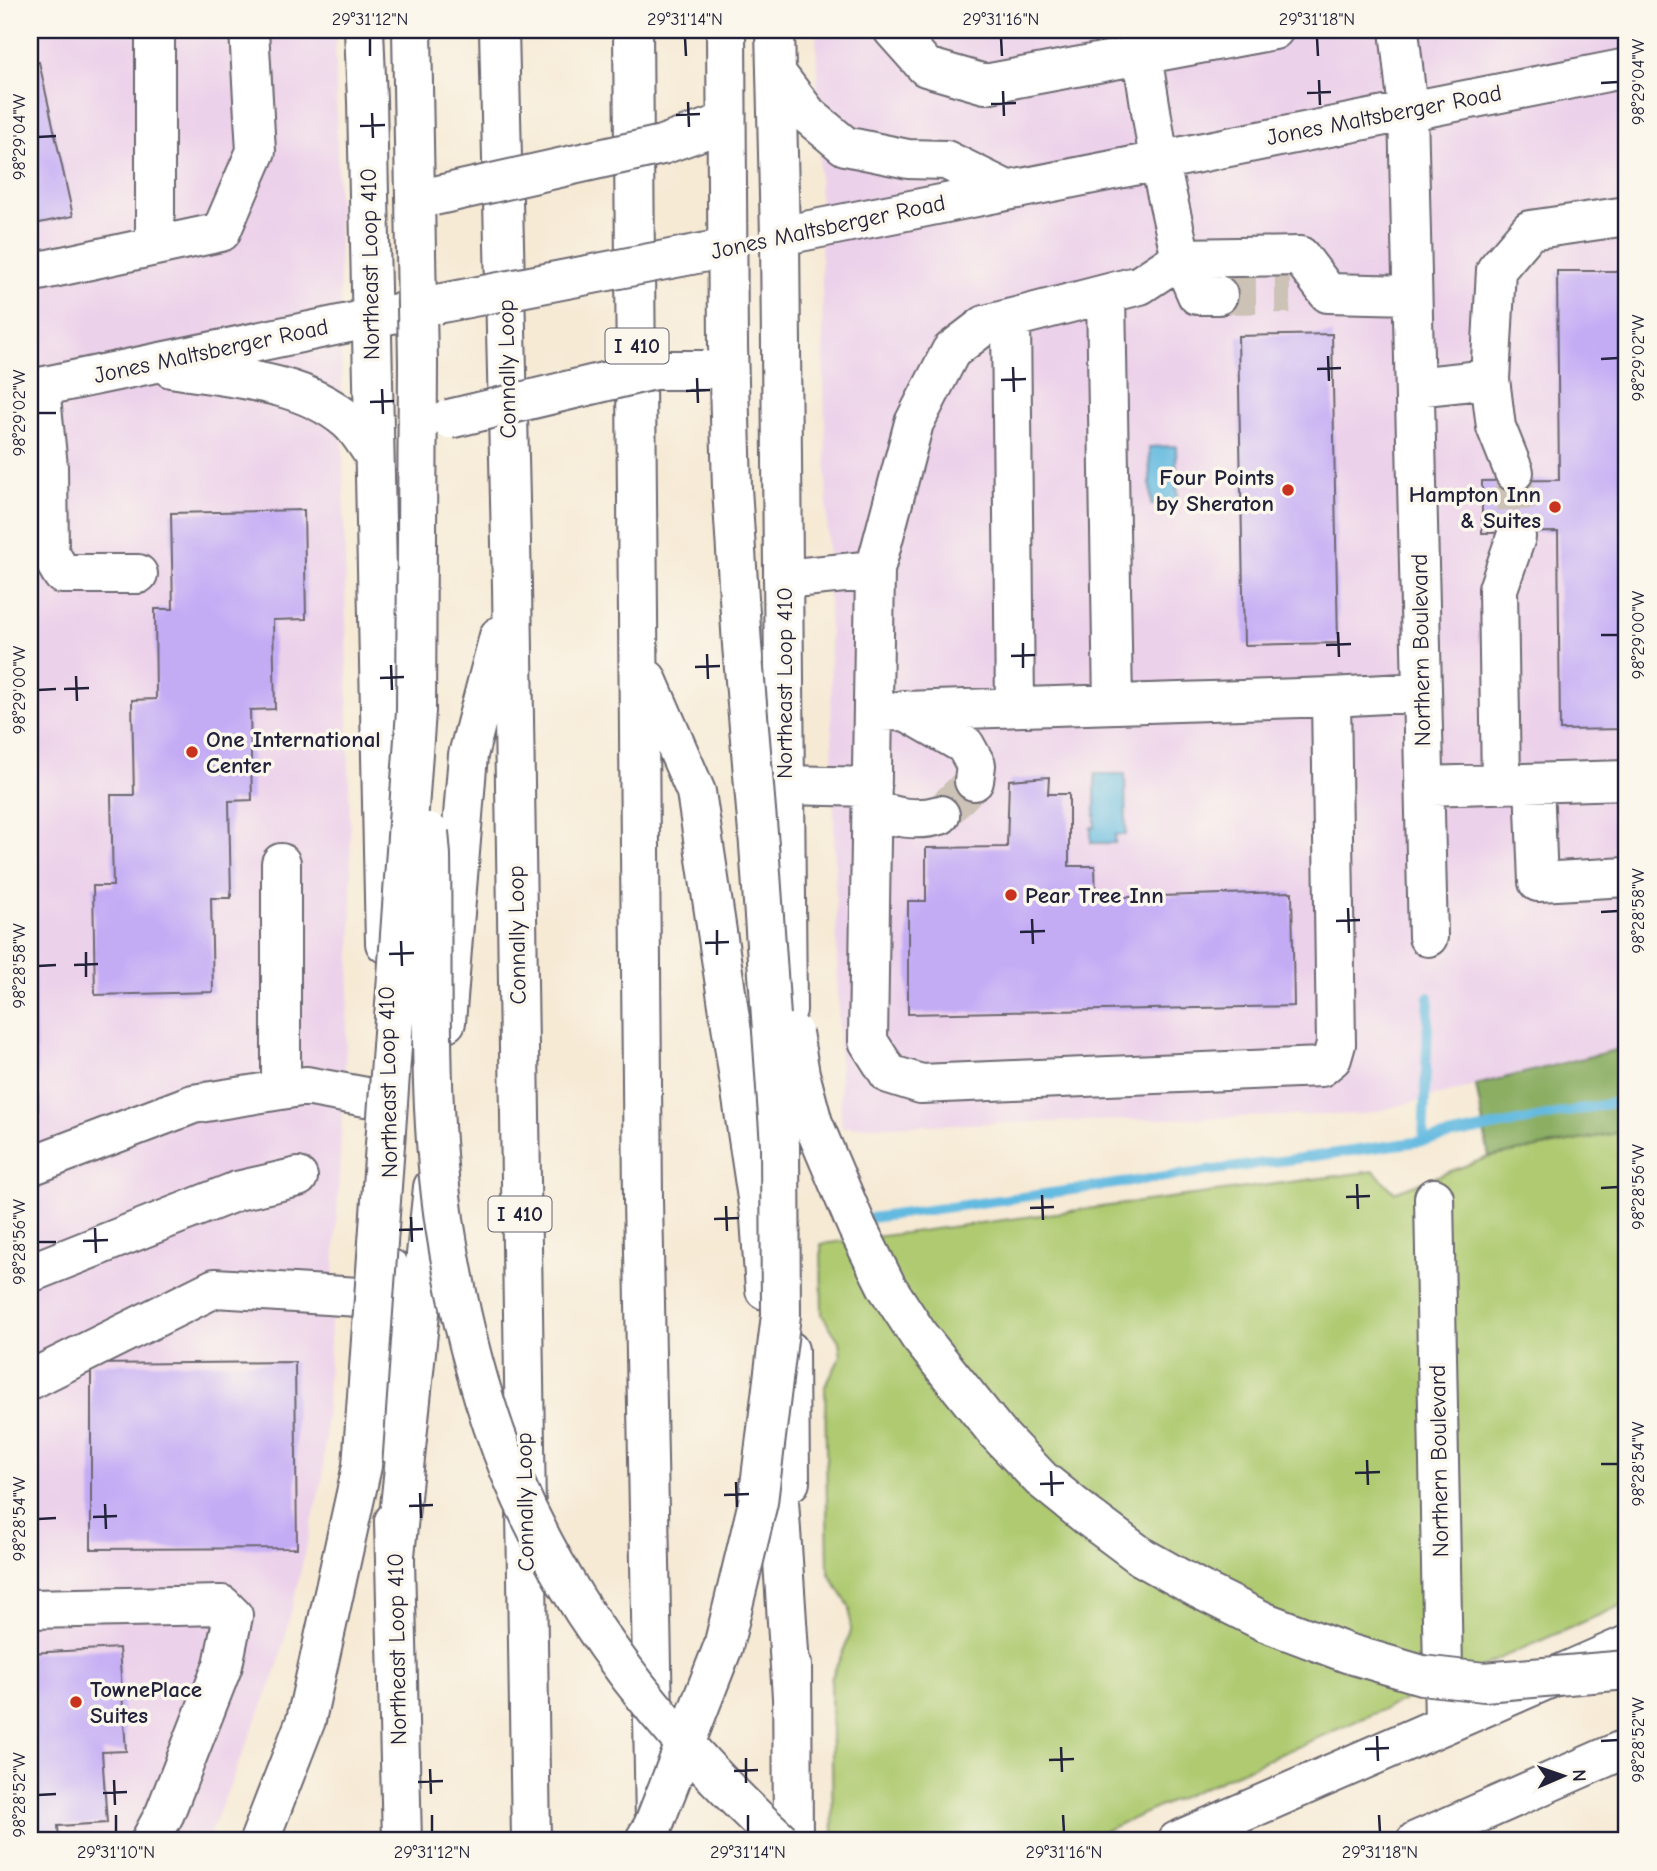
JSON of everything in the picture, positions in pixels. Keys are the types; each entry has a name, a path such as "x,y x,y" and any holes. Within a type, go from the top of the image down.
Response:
{"main road":[{"path":"155,30 155,246"},
{"path":"30,273 221,232 256,151 249,30"},
{"name":"Northeast Loop 410","path":"364,30 402,1841"},
{"path":"259,1841 306,1720 362,1466 416,711 418,363 412,30"},
{"name":"Connally Loop","path":"499,30 512,586 531,1841"},
{"name":"I 410","path":"633,30 643,1213 655,1841"},
{"path":"644,1841 653,1826 723,1647 758,1502 782,1315 780,1144 732,488 728,345 726,30"},
{"path":"367,102 390,161 434,196 662,145 712,127 760,72 766,30"},
{"name":"Northeast Loop 410","path":"775,30 780,236 793,1841"},
{"path":"893,30 926,66 985,84 1274,30"},
{"name":"Northern Boulevard","path":"1399,30 1408,110 1428,937"},
{"path":"1142,55 1159,160 1181,258 1197,295 1218,295"},
{"name":"Jones Maltsberger Road","path":"35,388 437,304 1627,68"},
{"path":"776,73 808,115 845,146 908,159 946,160 1007,190"},
{"path":"1514,472 1496,427 1490,379 1496,270 1530,230 1627,216"},
{"path":"1328,293 1300,256 1181,258 1140,285 985,325 951,351 914,423 876,570 888,711 872,798 868,1041 889,1074 921,1084 1321,1068 1332,1058 1336,1044 1331,698"},
{"path":"1106,293 1113,704"},
{"path":"1290,294 1412,295"},
{"path":"1011,318 1015,707"},
{"path":"148,364 284,387 329,406 350,422 374,455"},
{"path":"377,587 417,450 449,419 653,370 704,370 759,401 782,477"},
{"path":"1415,387 1490,379"},
{"path":"35,388 48,467 49,552 62,574 138,573"},
{"path":"1516,537 1498,589 1518,783 1538,882 1627,877"},
{"path":"783,579 876,570"},
{"path":"395,1555 431,1205 468,755 512,586"},
{"path":"640,663 696,792 760,1218 792,1697"},
{"path":"888,711 1331,698 1422,692"},
{"path":"416,711 431,855 437,1147 445,1225 457,1292 488,1407 511,1474 535,1525 593,1626 632,1682 672,1731 781,1841"},
{"path":"888,711 965,745 976,765 974,781"},
{"path":"1424,786 1627,780"},
{"path":"785,785 872,798 901,818 925,820 940,815"},
{"path":"759,845 800,1074 813,1123 858,1227 887,1287 919,1336 997,1433 1041,1479 1153,1564 1265,1622 1347,1653 1422,1675 1484,1682 1627,1670"},
{"path":"281,863 281,1090"},
{"path":"30,1166 194,1104 306,1086 388,1101"},
{"path":"30,1273 237,1191 298,1177"},
{"name":"Northern Boulevard","path":"1434,1198 1444,1724"},
{"path":"30,1380 215,1288 391,1299"},
{"path":"30,1609 222,1605 233,1616 223,1665 165,1813 150,1841"},
{"path":"1177,1841 1627,1645"},
{"path":"1416,1841 1627,1748"}],"shaded area":[{"path":"30,30 335,30 352,933 323,1476 278,1667 207,1841 30,1841"},
{"path":"816,30 1627,30 1627,1047 1366,1114 841,1127"}],"green space":[{"path":"1627,1047 1627,1131 1489,1157 1476,1085"},
{"path":"1627,1131 1627,1603 1081,1841 833,1841 831,1679 850,1635 850,1608 828,1572 825,1386 841,1356 839,1341 822,1315 821,1244 1374,1171 1394,1192 1489,1157"}],"water":[{"path":"1176,446 1177,504 1151,505 1149,447"},
{"path":"1095,774 1125,774 1126,835 1115,835 1115,843 1091,843 1091,827 1095,827"}],"building":[{"path":"39,62 73,216 30,225 30,64"},
{"name":"Hampton Inn & Suites","path":"1557,271 1627,271 1627,729 1560,730 1558,532 1482,533 1482,481 1559,480"},
{"name":"Four Points by Sheraton","path":"1332,334 1338,643 1244,645 1238,336"},
{"name":"One International Center","path":"304,510 306,619 273,620 275,709 250,710 252,800 229,801 231,898 211,898 213,992 95,995 93,886 113,886 111,795 134,795 132,700 156,699 155,609 173,609 171,513"},
{"name":"Pear Tree Inn","path":"1049,777 1048,794 1069,794 1069,866 1095,866 1096,898 1292,892 1294,1006 908,1014 908,901 926,901 926,848 1007,847 1009,780"},
{"path":"30,874 38,1110 30,1111"},
{"path":"295,1362 297,1548 91,1549 91,1364"},
{"name":"TownePlace Suites","path":"119,1648 126,1751 102,1752 107,1823 58,1826 59,1841 30,1841 30,1653"}],"waterway":[{"path":"1423,1141 1429,997"},
{"path":"871,1218 1423,1141 1627,1100"}],"tunnel":[{"path":"1218,295 1290,294"},
{"path":"1514,472 1516,537"},
{"path":"940,815 974,781"}],"place":[{"name":"Four Points by Sheraton","path":"1288,490"},
{"name":"Hampton Inn & Suites","path":"1555,507"},
{"name":"One International Center","path":"192,752"},
{"name":"Pear Tree Inn","path":"1011,895"},
{"name":"TownePlace Suites","path":"76,1702"}]}
